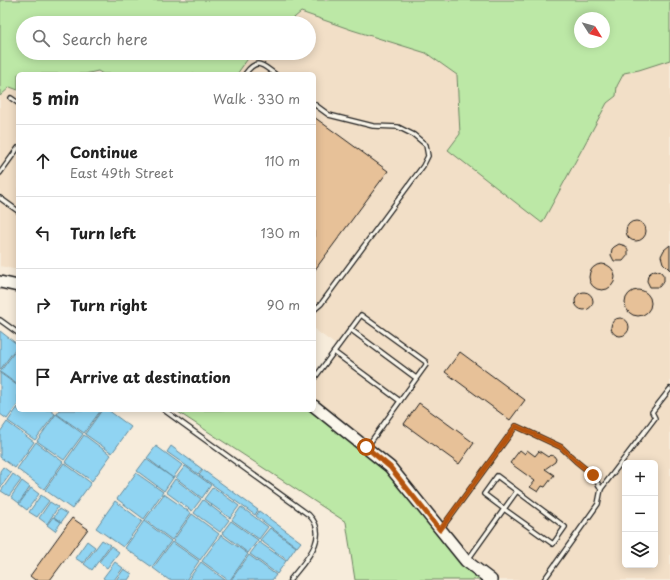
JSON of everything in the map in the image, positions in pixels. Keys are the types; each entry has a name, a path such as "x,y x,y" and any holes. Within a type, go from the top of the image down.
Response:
{"street":[{"path":"0,282 16,286"},
{"path":"316,408 390,467 466,561 491,580"}],"lane":[{"path":"246,72 251,66 258,64 263,65 272,72"},
{"path":"11,98 16,102"},
{"path":"316,105 329,115 373,126 398,126 426,145 428,156 423,166 321,304 316,308"},
{"path":"0,173 16,151"},
{"path":"0,198 16,210"},
{"path":"316,376 362,315 426,362 426,365 366,447"},
{"path":"0,320 16,332"},
{"path":"350,329 416,378"},
{"path":"334,352 400,400"},
{"path":"544,580 598,504 601,489 655,418 652,412 670,389"},
{"path":"167,412 309,515 314,521 318,534 313,550 290,580"},
{"path":"440,530 516,426 561,447 593,475 601,489"},
{"path":"497,476 565,527 553,544 504,509 484,494 497,476"},
{"path":"466,561 517,491"}],"shaded area":[{"path":"301,12 312,16 296,16"},
{"path":"316,17 426,53 457,75 460,134 448,150 616,75 670,60 670,580 491,580 316,409 316,371 336,345 316,330 316,72 238,72 247,60 316,60"},
{"path":"10,87 16,89 16,270 0,266 0,96"}],"green space":[{"path":"0,0 670,0 670,60 624,73 617,86 616,96 607,103 542,223 448,150 460,134 457,75 426,53 352,30 316,17 316,16 301,12 296,16 16,16 16,60 247,60 238,72 16,72 16,89 10,87 0,96"},
{"path":"316,411 366,447 466,561 491,580 355,580 346,522 178,412"}],"water":[{"path":"0,331 16,343 16,348 0,370"},
{"path":"16,350 16,384 0,372"},
{"path":"0,373 16,385 16,407 7,419 0,414"},
{"path":"16,410 16,412 52,412 55,414 35,440 8,421"},
{"path":"58,412 100,412 84,433 57,414"},
{"path":"101,412 111,412 131,427 112,453 85,434"},
{"path":"56,414 83,434 64,460 37,441"},
{"path":"7,422 34,442 15,468 0,457 0,432"},
{"path":"84,435 111,455 92,481 65,462"},
{"path":"36,442 63,462 44,489 17,469"},
{"path":"156,446 182,465 173,478 147,458"},
{"path":"171,446 202,469 198,474 167,452"},
{"path":"146,459 173,478 164,491 137,471"},
{"path":"64,463 91,483 72,509 45,490"},
{"path":"185,466 211,485 202,498 176,478"},
{"path":"3,467 11,473 0,488 0,471"},
{"path":"203,470 258,510 255,515 199,475"},
{"path":"136,473 163,492 144,519 117,499"},
{"path":"13,474 21,480 9,496 1,491"},
{"path":"175,479 201,499 192,511 166,492"},
{"path":"22,481 30,487 19,503 11,497"},
{"path":"213,487 239,506 230,518 204,499"},
{"path":"31,488 39,494 27,510 19,504"},
{"path":"164,494 191,513 172,540 145,520"},
{"path":"41,495 49,501 37,517 29,512"},
{"path":"203,500 229,520 220,532 194,513"},
{"path":"115,501 142,521 123,547 96,528"},
{"path":"50,502 58,507 47,524 39,518"},
{"path":"241,507 268,527 259,539 232,520"},
{"path":"59,509 67,514 55,531 47,525 53,517 61,522 54,517"},
{"path":"259,511 301,542 297,547 256,516"},
{"path":"192,514 219,534 200,560 173,541"},
{"path":"144,521 171,541 152,567 125,548"},
{"path":"231,521 258,540 248,553 222,533"},
{"path":"270,528 296,547 287,560 260,540"},
{"path":"221,535 248,554 230,580 202,561"},
{"path":"102,540 110,545 92,570 84,564"},
{"path":"87,541 95,547 83,563 75,558"},
{"path":"172,542 199,561 186,580 169,580 153,568"},
{"path":"259,542 286,561 277,574 250,554"},
{"path":"111,546 119,552 107,568 99,562"},
{"path":"249,555 276,575 272,580 231,580"},
{"path":"115,562 123,568 114,580 106,580 103,578"},
{"path":"201,562 225,580 188,580"},
{"path":"124,569 132,574 128,580 116,580"}],"building":[{"path":"316,118 388,171 316,268"},
{"path":"636,221 643,224 646,231 643,238 636,241 629,238 626,231 629,224"},
{"path":"619,244 626,246 628,255 623,261 614,261 611,255 612,249"},
{"path":"670,245 670,270 663,263 661,256 664,250"},
{"path":"602,264 611,268 615,277 611,286 602,290 593,286 589,277 593,268"},
{"path":"655,270 661,272 664,276 664,281 659,287 650,287 647,281 648,275"},
{"path":"638,290 647,294 651,303 647,312 638,316 629,312 625,303 629,294"},
{"path":"584,292 590,295 593,301 590,307 584,310 578,307 575,301 578,295"},
{"path":"620,318 626,321 629,327 626,333 620,336 614,333 611,327 614,321"},
{"path":"460,352 525,400 510,420 445,372"},
{"path":"419,403 474,443 459,464 404,424"},
{"path":"520,450 525,454 527,450 535,456 539,451 548,457 550,455 554,456 556,459 555,462 545,469 554,475 545,487 542,486 538,492 530,487 535,481 510,463"},
{"path":"72,518 88,529 50,580 35,580 30,576"}],"route":[{"path":"366,447 390,467 440,530 516,426 561,447 593,475"}]}
